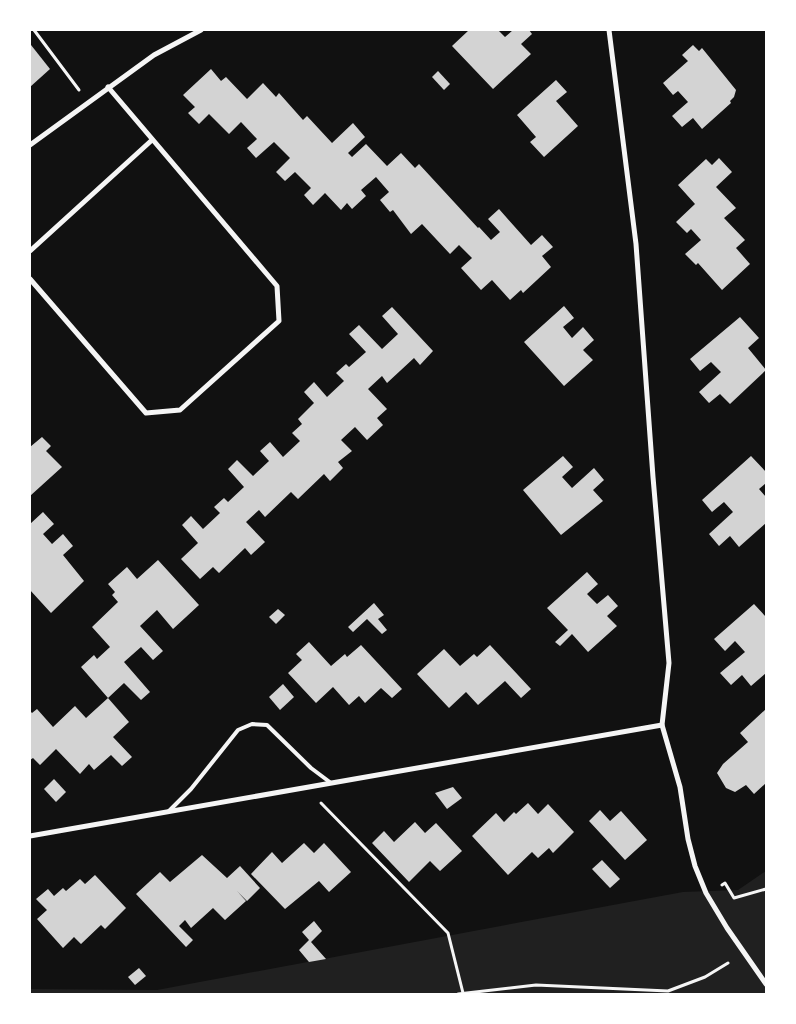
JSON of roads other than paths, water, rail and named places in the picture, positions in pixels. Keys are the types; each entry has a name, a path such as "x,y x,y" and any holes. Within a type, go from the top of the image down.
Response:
{"street":[{"path":"30,145 154,55 201,30"},
{"path":"610,30 636,244 669,663 662,725 680,787 688,839 706,893 727,928 766,984"},
{"path":"30,279 146,413 180,410 279,321 277,286 108,87"},
{"path":"30,251 152,140"},
{"path":"30,836 662,725"}],"lane":[{"path":"169,811 191,789 238,730 252,724 267,725 311,768 331,783"}]}
